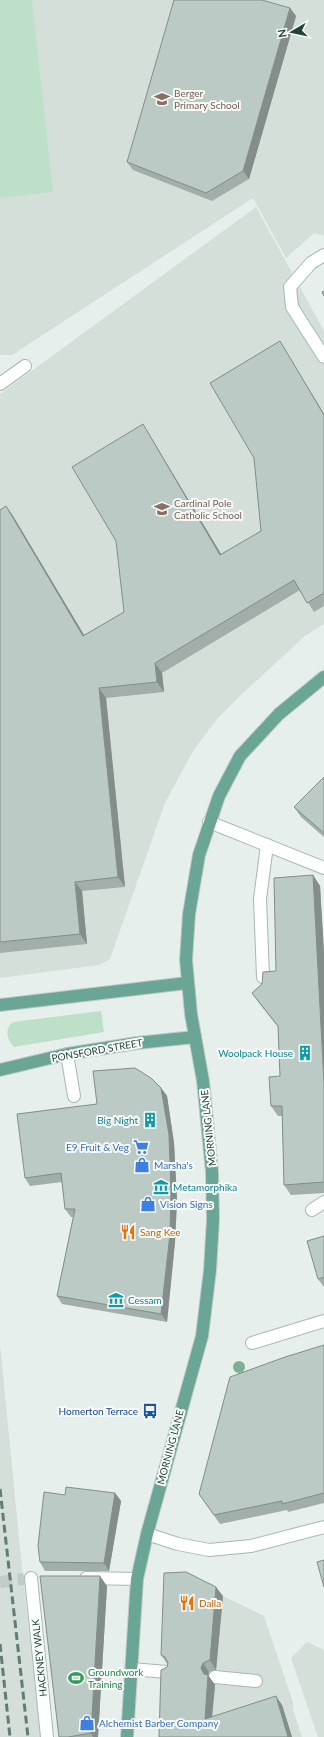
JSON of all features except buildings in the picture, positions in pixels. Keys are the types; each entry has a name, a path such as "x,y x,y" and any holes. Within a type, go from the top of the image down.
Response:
{"main road":[{"name":"MORNING LANE","path":"127,1737 136,1579 202,1336 210,1270 213,1219 212,1172 203,1081 187,983 187,936 199,854 219,796 240,756 279,714 324,677"},
{"path":"0,1005 187,983"},
{"name":"PONSFORD STREET","path":"0,1070 67,1054 137,1042 195,1037"}],"street":[{"path":"324,255 311,263 290,287 292,307 324,358"},
{"path":"0,384 25,366"},
{"path":"209,822 324,868"},
{"path":"263,977 260,899 267,846"},
{"path":"67,1054 74,1096"},
{"path":"312,1210 324,1202"},
{"path":"252,1343 324,1322"},
{"path":"147,1534 178,1544 209,1550 251,1546 324,1527"},
{"path":"74,1577 136,1579"},
{"name":"HACKNEY WALK","path":"45,1578 27,1579 47,1737"},
{"path":"131,1669 167,1672"},
{"path":"216,1677 256,1681"}],"shaded area":[{"name":"Berger Primary School","path":"0,0 324,0 324,236 314,233 286,258 253,198 12,355 0,355"},
{"name":"Cardinal Pole Catholic School","path":"256,207 324,331 324,624 305,636 241,695 217,719 193,751 165,803 110,959 100,965 0,978 0,394"},
{"path":"0,1344 22,1568 41,1737 0,1737"},
{"path":"192,1581 264,1616 293,1702 293,1709 302,1737 166,1737 168,1650"},
{"path":"307,1642 324,1650 324,1737 318,1737 291,1658"}],"green space":[{"path":"0,0 32,0 53,192 0,198"},
{"path":"101,1011 104,1032 14,1047 8,1038 8,1027 13,1022"}],"tunnel":[{"path":"0,1582 24,1579"}],"railway":[{"path":"0,1489 28,1737"},
{"path":"0,1644 10,1737"}],"place":[{"name":"Berger Primary School","path":"162,99"},
{"name":"Cardinal Pole Catholic School","path":"162,509"},
{"name":"Woolpack House","path":"305,1053"},
{"name":"Big Night","path":"150,1120"},
{"name":"E9 Fruit & Veg","path":"141,1147"},
{"name":"Marsha's","path":"142,1165"},
{"name":"Metamorphika","path":"161,1187"},
{"name":"Vision Signs","path":"148,1204"},
{"name":"Sang Kee","path":"128,1232"},
{"name":"Cessam","path":"116,1300"},
{"name":"Homerton Terrace","path":"150,1411"},
{"name":"Dalla","path":"187,1603"},
{"name":"Groundwork Training","path":"76,1678"},
{"name":"Alchemist Barber Company","path":"87,1723"}]}
